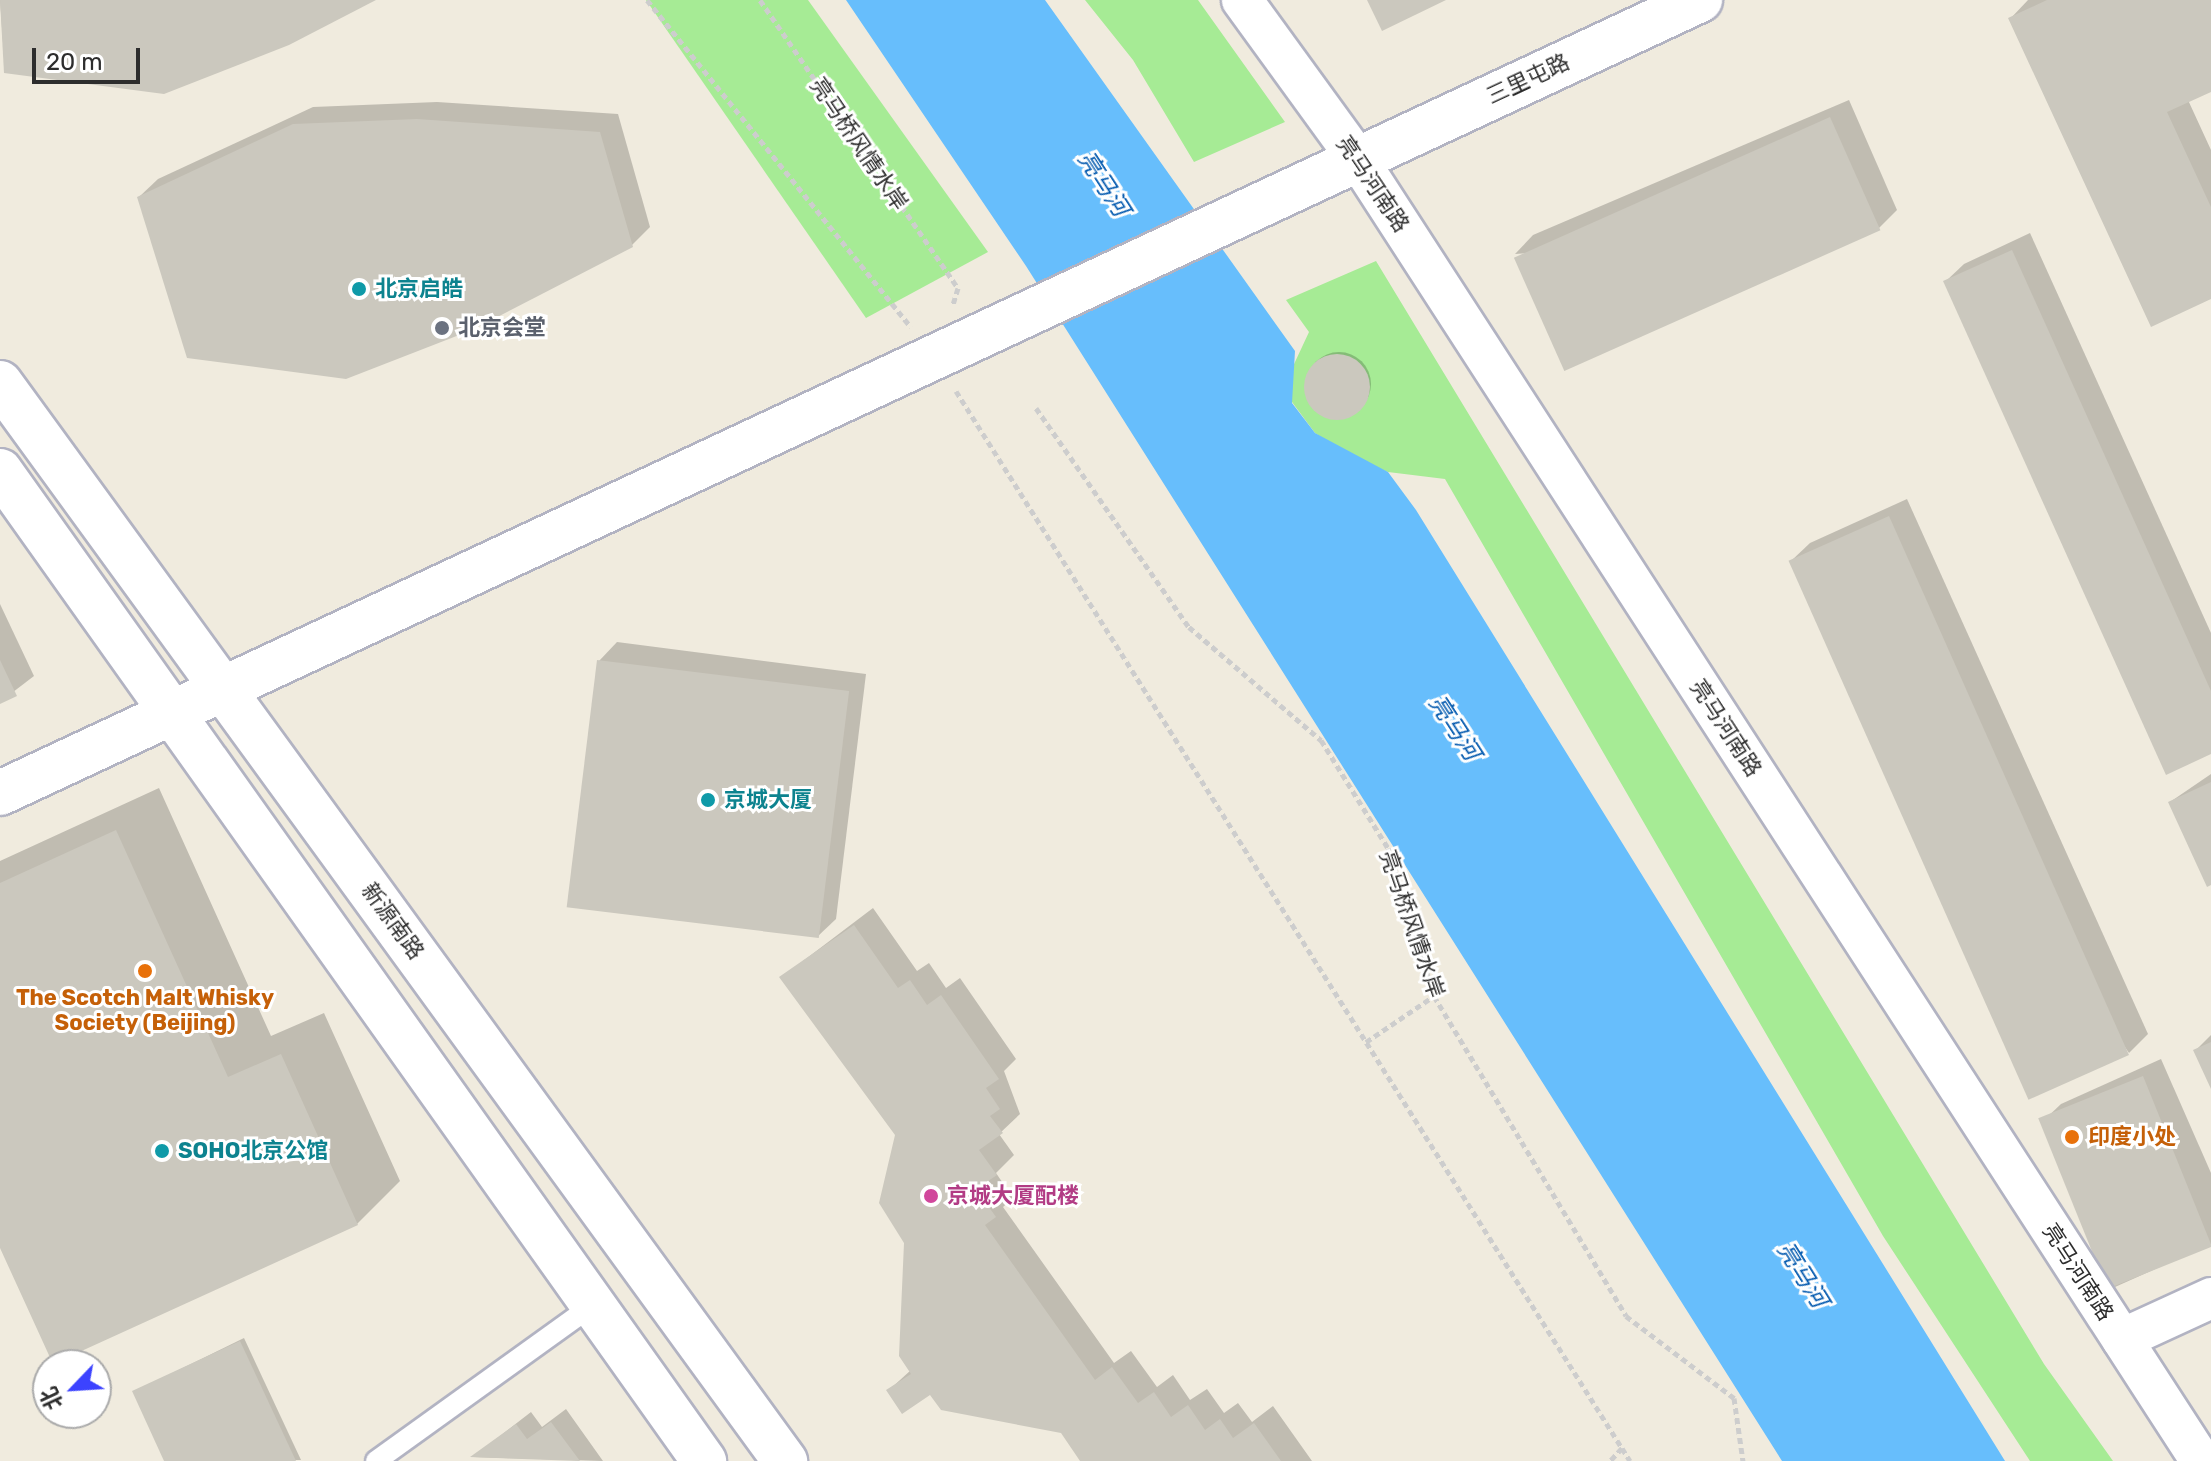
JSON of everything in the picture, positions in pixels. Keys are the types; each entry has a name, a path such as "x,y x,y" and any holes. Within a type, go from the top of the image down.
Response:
{"main road":[{"name":"三里屯路","path":"0,793 1700,0"},
{"name":"新源南路","path":"0,383 785,1461"},
{"path":"0,471 176,710 592,1306 704,1461"}],"street":[{"name":"亮马河南路","path":"1242,0 1357,158 2201,1461"},
{"path":"2122,1339 2211,1298"}],"lane":[{"path":"376,1461 592,1306"}],"path":[{"name":"亮马桥风情水岸","path":"760,0 958,288"},
{"path":"651,2 935,358 1630,1461"},
{"name":"亮马桥风情水岸","path":"1036,408 1189,627 1321,740 1388,848 1434,996 1626,1316 1734,1398 1743,1461"},
{"path":"1366,1042 1434,996"},
{"path":"1610,1461 1622,1448"}],"green space":[{"path":"646,0 808,0 988,252 866,318"},
{"path":"1085,0 1198,0 1285,122 1194,162 1133,60"},
{"path":"1376,261 2044,1364 2113,1461 2030,1461 1883,1236 1445,479 1388,472 1352,457 1315,433 1292,402 1288,377 1309,332 1286,300"}],"water":[{"name":"亮马河","path":"846,0 1045,0 1295,351 1292,403 1315,433 1388,472 1416,510 2005,1461 1782,1461 1026,266"}],"building":[{"path":"0,0 376,0 289,45 164,94 4,73"},
{"path":"1367,0 1446,0 1382,31"},
{"path":"2047,0 2211,0 2211,92 2167,112 2211,207 2211,299 2151,327 2008,18"},
{"path":"1830,117 1880,230 1564,371 1514,258"},
{"name":"北京启皓","path":"417,119 600,132 633,247 472,330 346,379 187,358 137,197 293,124"},
{"path":"2012,250 2211,691 2211,754 2166,775 1943,281"},
{"path":"1343,354 1361,363 1368,374 1368,400 1361,411 1350,418 1331,420 1318,415 1309,406 1304,381 1309,368 1318,359"},
{"path":"1889,516 2129,1055 2028,1100 1789,561"},
{"path":"0,660 17,696 0,704"},
{"name":"京城大厦","path":"597,660 849,691 819,938 567,907"},
{"path":"2211,782 2211,885 2207,887 2168,802"},
{"name":"SOHO北京公馆","path":"116,830 228,1077 281,1054 358,1225 86,1349 46,1349 0,1248 0,883"},
{"name":"京城大厦配楼","path":"854,925 898,988 910,980 927,1005 941,995 999,1079 986,1088 1000,1109 990,1116 1003,1133 979,1150 997,1175 976,1189 996,1217 985,1225 1095,1380 1112,1367 1138,1403 1154,1392 1171,1417 1188,1405 1205,1430 1220,1419 1233,1438 1254,1423 1281,1461 1080,1461 1061,1433 941,1410 930,1395 902,1414 886,1390 911,1374 899,1356 904,1243 879,1203 895,1135 779,977"},
{"path":"2211,1042 2211,1089 2193,1050"},
{"path":"2143,1076 2211,1247 2107,1289 2038,1118"},
{"path":"240,1341 296,1461 164,1461 132,1391"},
{"path":"551,1422 580,1461 470,1457 516,1424 527,1439"}],"place":[{"name":"北京启皓","path":"359,289"},
{"name":"北京会堂","path":"442,328"},
{"name":"京城大厦","path":"708,800"},
{"name":"The Scotch Malt Whisky Society (Beijing)","path":"145,971"},
{"name":"印度小处","path":"2072,1137"},
{"name":"SOHO北京公馆","path":"162,1151"},
{"name":"京城大厦配楼","path":"931,1196"}]}
